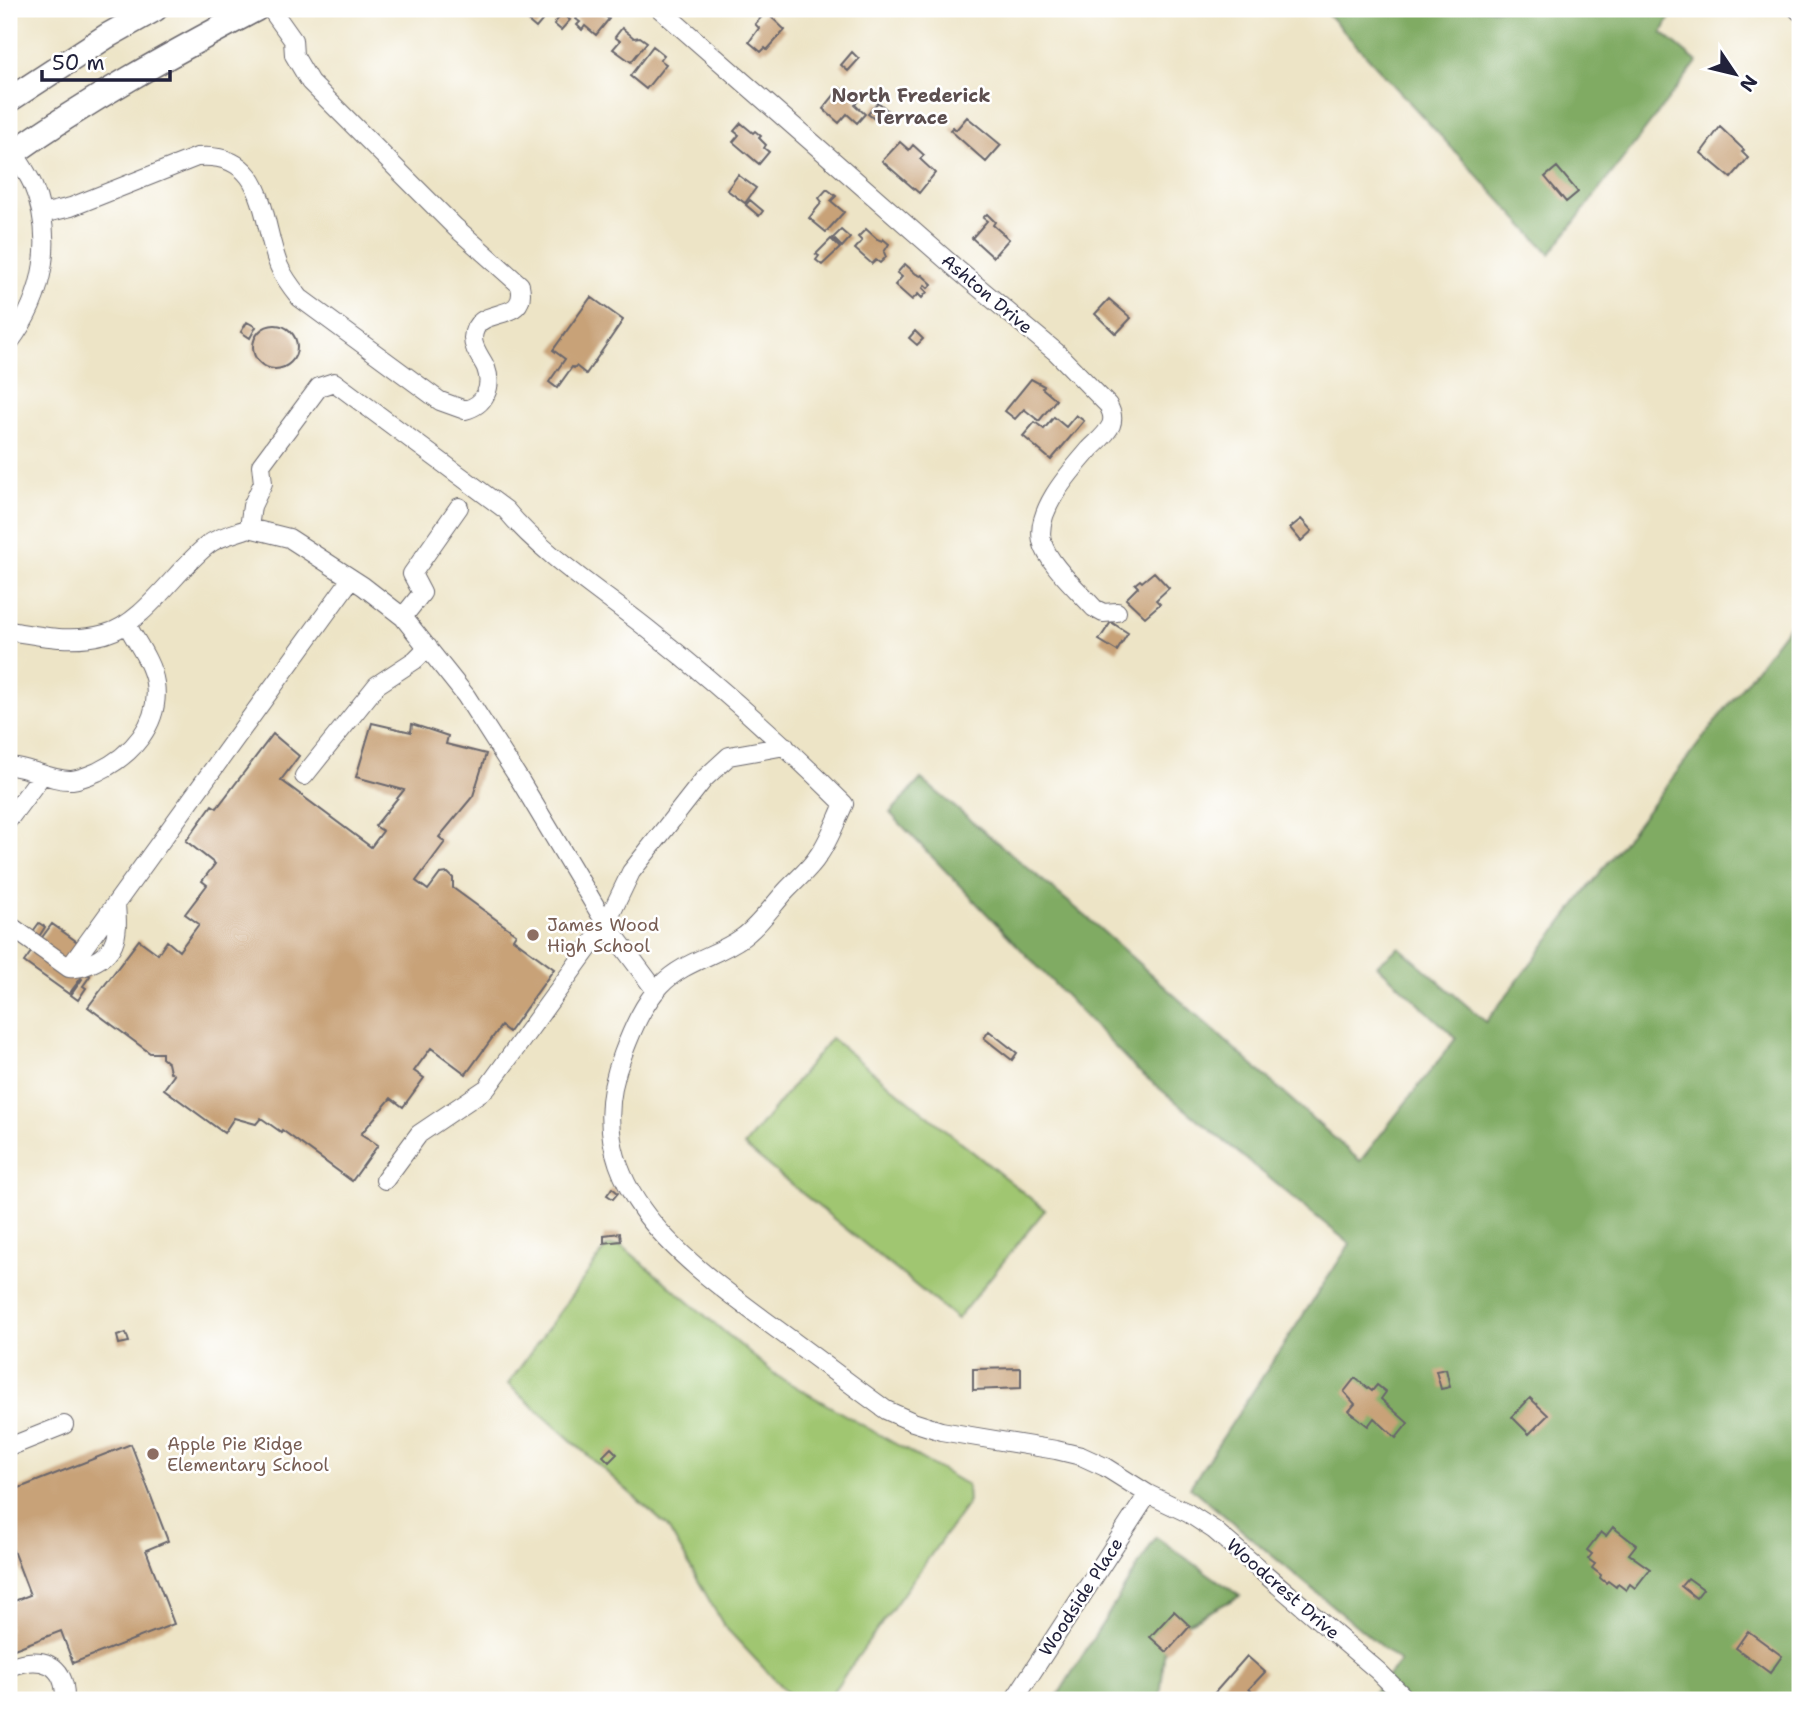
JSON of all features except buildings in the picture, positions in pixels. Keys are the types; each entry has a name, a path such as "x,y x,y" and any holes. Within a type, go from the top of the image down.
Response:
{"highway":[{"path":"9,100 107,36 155,9"},
{"path":"10,151 170,55 256,9"}],"street":[{"path":"42,214 71,207 197,157 225,159 248,175 257,188 279,265 300,299 440,401 465,410 481,402 486,394 487,370 475,350 475,330 480,322 489,316 514,309 522,294 520,285 455,227 310,82 294,55 293,40 271,9"},
{"name":"Ashton Drive","path":"660,9 959,271 1056,352 1108,405 1112,413 1110,428 1078,463 1056,493 1043,515 1041,530 1042,543 1049,557 1094,608 1103,613 1117,612"},
{"path":"9,343 29,309 40,281 46,239 42,214 30,180 10,151"},
{"path":"249,528 252,506 263,483 261,466 318,387 334,382 506,510 525,534 685,659 785,746"},
{"path":"403,617 422,593 412,574 459,507"},
{"path":"9,631 66,639 107,634 127,625 181,568 212,542 249,528 289,538 403,617 428,647 466,696 606,924 656,991"},
{"path":"9,925 69,968 351,579"},
{"path":"9,766 58,779 75,780 114,764 133,748 147,727 155,706 155,684 151,669 127,625"},
{"path":"303,776 377,685 415,660 428,647"},
{"path":"385,1180 419,1135 487,1088 606,924 631,872 704,779 729,757 785,746"},
{"name":"Woodcrest Drive","path":"785,746 844,804 818,856 745,936 675,973 656,991 632,1031 618,1064 610,1105 616,1157 630,1191 652,1223 701,1273 886,1410 941,1431 1056,1450 1105,1466 1148,1494 1188,1513 1213,1530 1378,1671 1407,1700"},
{"path":"9,819 43,775"},
{"path":"9,1447 64,1426"},
{"name":"Woodside Place","path":"1014,1700 1148,1494"},
{"path":"9,1667 36,1660 49,1664 61,1676 65,1700"}],"green space":[{"path":"1323,9 1674,9 1662,33 1697,62 1550,254"},
{"path":"1800,611 1800,1700 1367,1700 1400,1662 1190,1487 1350,1244 1137,1070 890,813 921,779 1089,919 1360,1161 1456,1038 1377,965 1399,947 1486,1022"},
{"path":"831,1038 1045,1210 957,1319 744,1146"},
{"path":"621,1245 777,1376 967,1485 968,1503 829,1697 790,1696 724,1626 667,1526 508,1384 607,1246"},
{"path":"1156,1537 1240,1596 1166,1634 1160,1700 1055,1700"}],"place":[{"name":"James Wood High School","path":"533,935"},
{"name":"Apple Pie Ridge Elementary School","path":"153,1454"}],"district":[{"name":"North Frederick Terrace","path":"911,106"}]}
